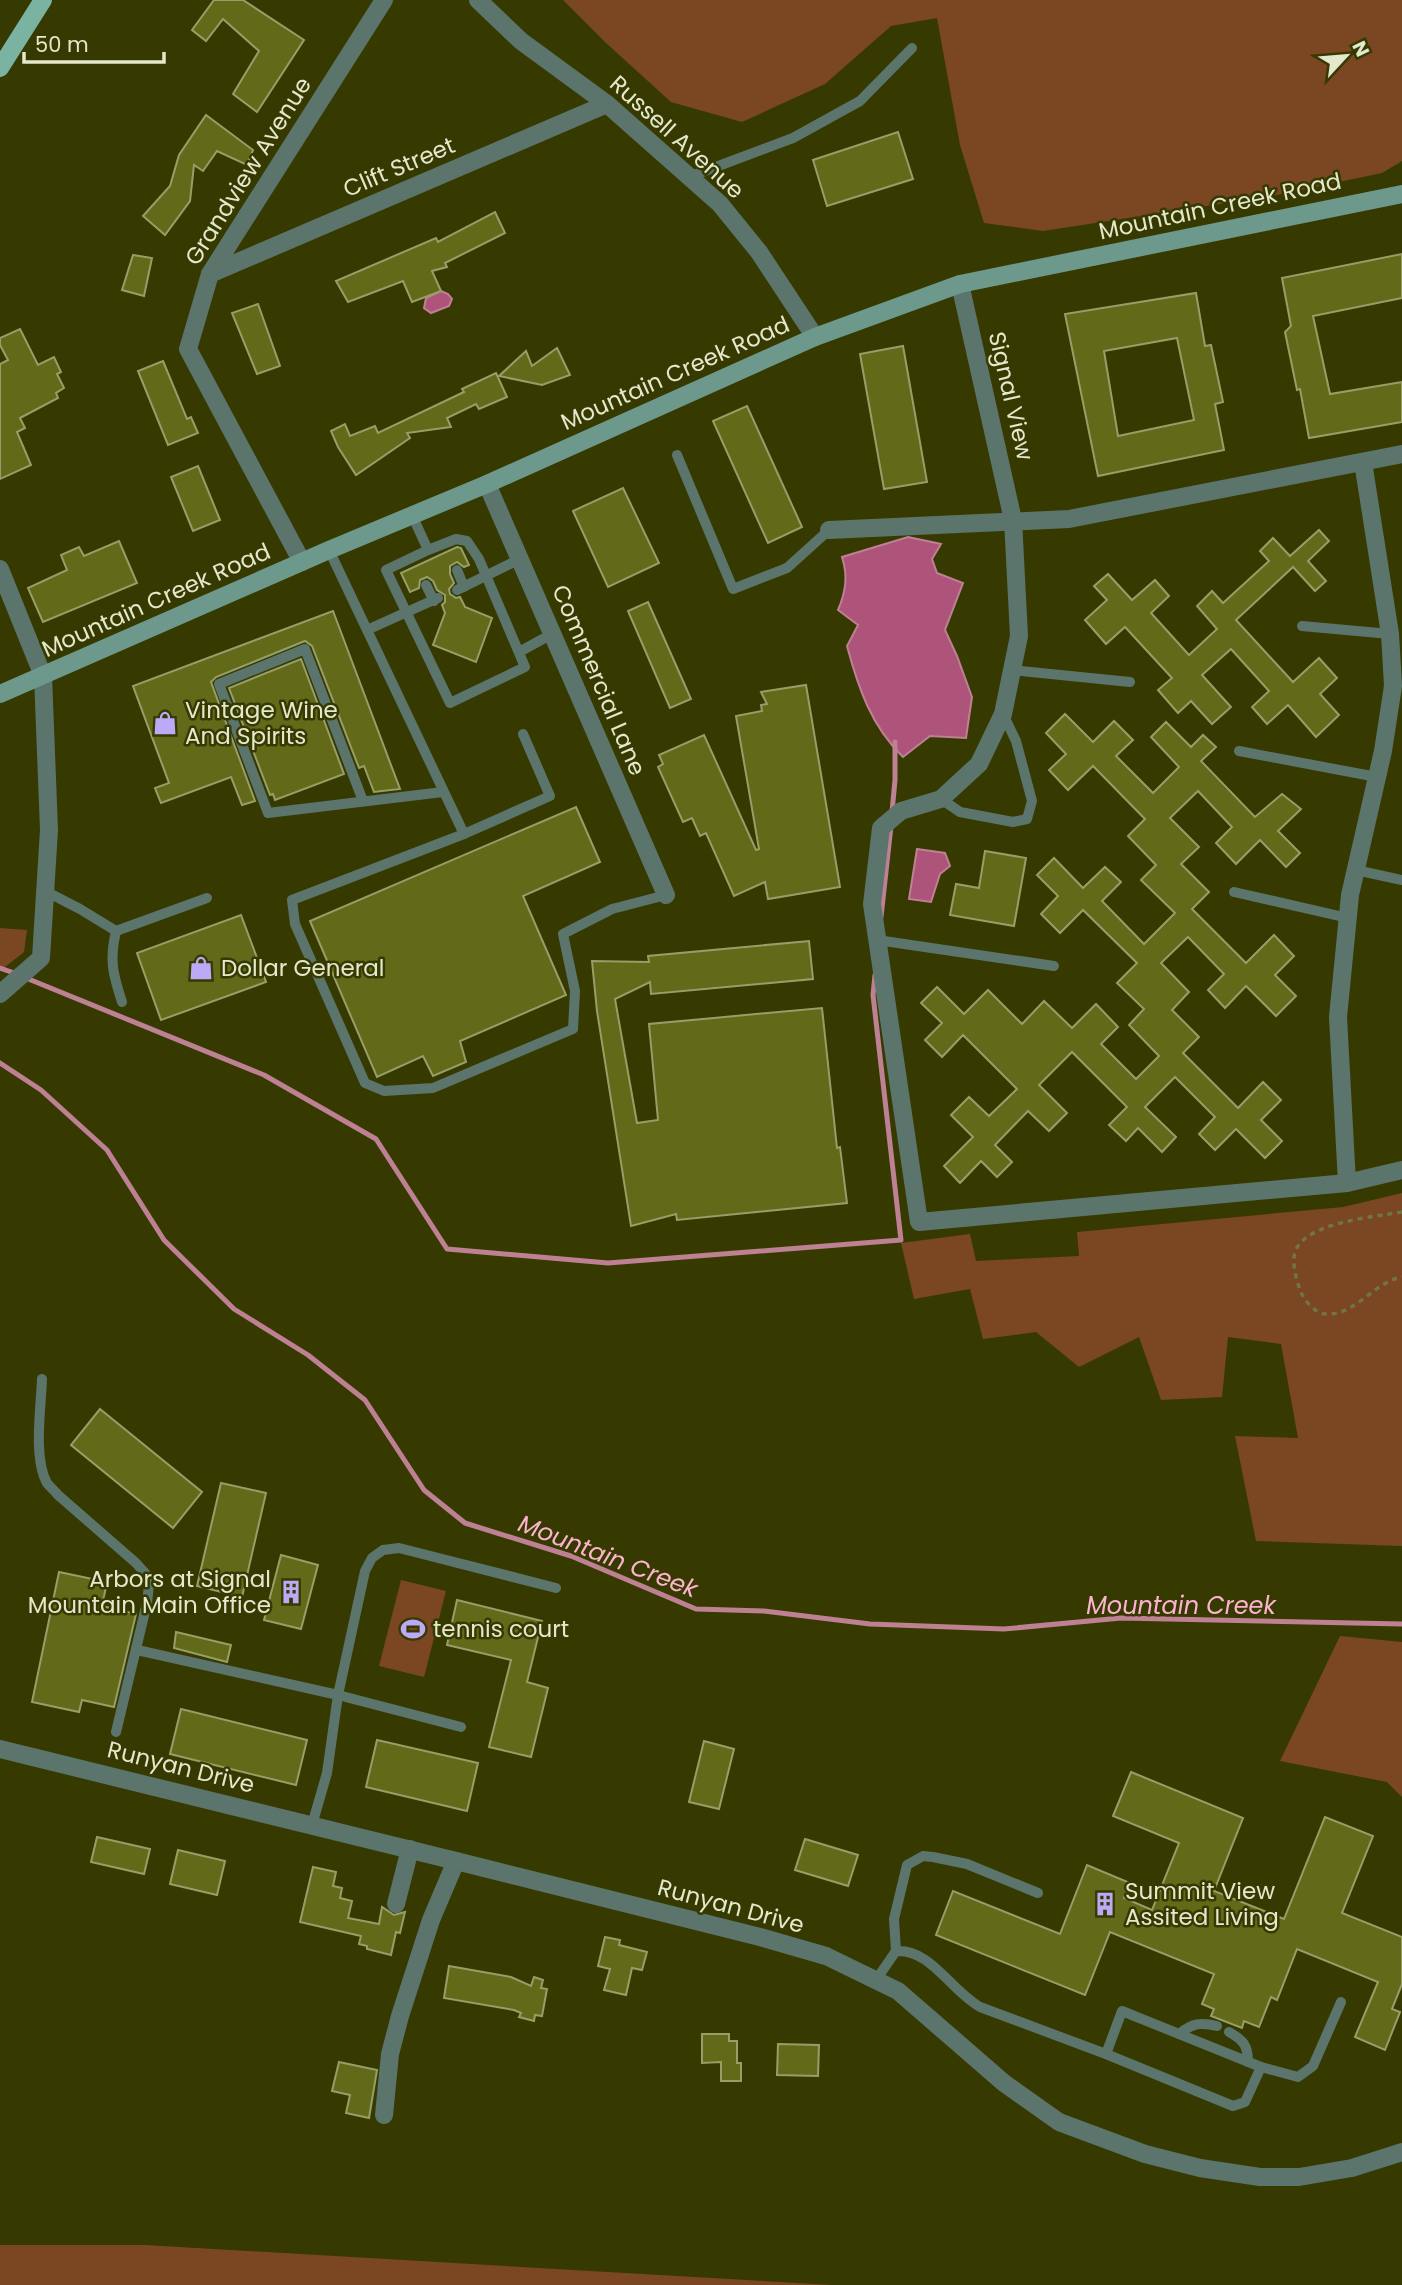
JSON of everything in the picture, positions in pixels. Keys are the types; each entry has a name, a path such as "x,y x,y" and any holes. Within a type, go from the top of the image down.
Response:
{"main road":[{"path":"0,68 43,0"},
{"name":"Mountain Creek Road","path":"0,694 328,550 487,484 814,337 960,284 1402,194"}],"street":[{"name":"Grandview Avenue","path":"302,562 188,349 210,274 384,0"},
{"name":"Russell Avenue","path":"478,0 521,41 607,104 720,204 759,252 814,337"},
{"name":"Clift Street","path":"210,274 607,104"},
{"name":"Signal View","path":"941,799 979,764 1003,714 1019,636 1013,520 960,284"},
{"path":"829,530 1069,519 1402,454"},
{"path":"1347,1183 1338,1017 1348,918 1356,870 1394,686 1390,634 1363,462"},
{"name":"Commercial Lane","path":"487,484 666,895"},
{"path":"0,569 6,599 43,676 49,830 41,958 0,994"},
{"path":"941,799 901,811 881,828 872,904 919,1222 1347,1183 1402,1170"},
{"name":"Runyan Drive","path":"0,1749 410,1849 827,1956 898,1991 1004,2083 1059,2122 1145,2154 1200,2168 1260,2177 1299,2177 1352,2168 1402,2152"},
{"path":"396,1904 410,1849"},
{"path":"384,2115 390,2053 400,2016 431,1920 456,1861"}],"lane":[{"path":"689,177 793,138 860,101 912,48"},
{"path":"677,455 733,589 787,568 829,530"},
{"path":"412,515 428,550"},
{"path":"456,539 467,541 479,559 525,667 450,703 386,570 415,561 428,550 446,547 456,539"},
{"path":"328,550 464,834"},
{"path":"457,570 460,588 520,559"},
{"path":"367,630 436,600 426,585"},
{"path":"1302,626 1390,634"},
{"path":"519,652 552,634"},
{"path":"363,801 305,649 219,684 268,813 443,792"},
{"path":"1012,670 1130,682"},
{"path":"941,799 960,812 1013,822 1027,819 1032,801 1016,741 1003,714"},
{"path":"523,734 550,796 464,834 292,900 295,924 365,1083 384,1091 433,1088 573,1029 575,991 563,934 612,909 666,895"},
{"path":"1240,751 1377,777"},
{"path":"1356,870 1402,880"},
{"path":"45,891 116,932"},
{"path":"1234,892 1348,918"},
{"path":"116,932 206,898"},
{"path":"116,932 111,951 111,969 122,1002"},
{"path":"877,940 1054,966"},
{"path":"42,1380 41,1464 47,1482 58,1495 136,1563 145,1573 149,1585 137,1650 116,1732"},
{"path":"312,1825 327,1773 338,1696 365,1571 372,1558 383,1550 399,1548 556,1588"},
{"path":"137,1650 461,1727"},
{"path":"876,1980 896,1951 894,1919 907,1865 923,1856 967,1864 1038,1893"},
{"path":"896,1951 922,1955 965,1998 980,2007 1106,2054 1233,2106 1245,2102 1261,2067"},
{"path":"1106,2054 1122,2011 1261,2067 1298,2077 1313,2066 1341,2002"},
{"path":"1179,2034 1189,2025 1217,2026"},
{"path":"1229,2032 1243,2040 1248,2049 1248,2062"}],"path":[{"path":"1402,1212 1339,1223 1318,1230 1300,1244 1293,1257 1300,1293 1312,1308 1324,1315 1342,1312 1391,1279 1402,1278"}],"shaded area":[{"path":"563,0 1402,0 1402,161 1382,173 1272,196 1043,231 984,223 960,145 937,18 891,26 825,84 742,122 671,102"},
{"path":"441,291 452,299 449,306 431,313 424,308 426,298"},
{"path":"908,537 941,544 932,559 937,573 963,583 945,630 972,697 966,738 930,736 903,757 874,719 856,676 847,646 858,625 838,610 845,584 842,557"},
{"path":"917,849 945,853 950,866 940,874 931,902 909,899"},
{"path":"0,928 27,930 24,952 0,971"},
{"path":"1402,1193 1402,1546 1256,1541 1235,1436 1298,1438 1281,1344 1228,1337 1222,1397 1161,1400 1139,1337 1079,1367 1036,1332 983,1339 970,1289 914,1299 901,1243 970,1234 976,1261 1079,1256 1077,1232 1343,1207"},
{"name":"tennis court","path":"401,1580 446,1591 424,1677 379,1666"},
{"path":"1340,1636 1402,1642 1402,1797 1387,1782 1280,1761"},
{"path":"0,2245 145,2245 832,2285 0,2285"}],"building":[{"path":"214,0 243,0 304,40 257,112 233,94 259,51 223,19 206,41 192,30"},
{"path":"206,115 253,150 247,165 217,151 203,171 194,165 190,201 165,235 143,216 170,186 179,155"},
{"path":"898,132 913,179 827,206 813,160"},
{"path":"495,212 505,233 445,263 447,267 432,271 441,291 412,302 403,281 348,302 336,281 436,238 438,242"},
{"path":"1402,254 1402,298 1313,316 1330,394 1402,382 1402,422 1309,438 1285,332 1291,326 1282,278"},
{"path":"133,255 152,258 144,296 122,290"},
{"path":"1196,293 1205,346 1211,345 1223,402 1215,404 1224,450 1098,476 1065,314","holes":["1177,338 1194,420 1118,436 1104,351"]},
{"path":"258,304 280,366 257,374 232,313"},
{"path":"20,329 38,365 54,357 61,372 57,374 64,388 56,393 58,398 20,418 25,428 17,432 31,465 0,479 0,364 8,360 0,345 0,338"},
{"path":"903,346 927,482 884,489 860,354"},
{"path":"557,348 570,375 542,385 499,376 526,351 532,366"},
{"path":"163,361 187,419 191,417 198,433 168,445 138,371"},
{"path":"496,373 507,397 479,409 476,404 447,418 451,427 407,433 410,438 356,475 331,431 345,424 350,436 375,426 378,433 464,392 462,389"},
{"path":"747,406 802,527 768,543 713,421"},
{"path":"198,466 220,520 193,531 171,477"},
{"path":"623,488 659,563 608,587 573,511"},
{"path":"1319,530 1329,541 1308,561 1326,581 1315,591 1293,567 1236,620 1293,682 1319,658 1337,678 1320,694 1339,715 1316,737 1288,705 1267,724 1252,707 1269,691 1231,649 1202,675 1231,707 1212,724 1191,701 1178,713 1158,690 1172,678 1125,627 1106,644 1085,620 1107,600 1094,586 1108,574 1132,600 1155,580 1169,596 1151,613 1189,655 1217,629 1197,606 1212,591 1223,603 1269,561 1260,551 1273,538 1290,556"},
{"path":"119,541 137,583 43,622 28,588 67,570 61,555 79,547 84,556"},
{"path":"457,547 461,548 469,565 464,567 457,562 450,566 454,583 449,589 450,594 456,598 460,597 465,607 492,618 476,662 433,645 445,613 442,605 445,595 437,590 433,581 427,577 420,580 419,588 410,592 401,573"},
{"path":"648,602 691,699 670,708 628,611"},
{"path":"333,611 400,789 374,792 364,766 359,768 312,646 305,641 216,677 211,682 255,801 242,805 231,777 161,803 155,788 169,783 133,686"},
{"path":"301,659 344,774 275,800 273,794 270,795 229,688"},
{"path":"806,685 840,887 768,899 765,882 734,896 706,833 700,836 692,818 683,822 658,767 663,764 659,755 704,735 756,850 759,849 736,716 762,711 761,705 767,704 761,692"},
{"path":"1065,714 1093,742 1114,721 1133,740 1116,756 1153,793 1179,767 1151,737 1166,722 1191,747 1203,735 1216,747 1201,761 1255,817 1282,794 1301,809 1278,831 1300,853 1286,867 1260,840 1236,864 1216,843 1232,827 1198,791 1170,818 1199,847 1181,864 1209,892 1192,909 1246,963 1274,935 1294,956 1275,975 1296,996 1276,1016 1246,986 1225,1008 1208,990 1224,974 1188,937 1161,963 1189,992 1172,1010 1199,1037 1183,1053 1238,1108 1263,1082 1281,1100 1261,1120 1282,1141 1265,1158 1236,1129 1215,1150 1199,1134 1215,1117 1175,1077 1145,1107 1176,1137 1162,1152 1138,1128 1126,1141 1109,1125 1127,1107 1072,1052 1039,1085 1067,1113 1049,1131 1028,1111 995,1145 1012,1162 997,1177 981,1161 960,1183 944,1166 973,1137 951,1115 969,1097 989,1116 1017,1089 963,1035 942,1057 925,1040 942,1023 921,1003 937,987 964,1014 988,990 1022,1024 1044,1001 1072,1028 1096,1004 1118,1027 1101,1044 1136,1079 1159,1056 1129,1025 1144,1009 1117,983 1137,963 1083,910 1060,933 1041,914 1058,896 1037,875 1054,858 1083,888 1105,867 1121,882 1102,901 1144,944 1175,913 1141,880 1156,865 1128,836 1145,819 1093,766 1068,790 1049,770 1066,754 1046,733"},
{"path":"576,807 600,862 523,896 566,995 460,1041 466,1062 433,1076 423,1056 377,1077 310,921"},
{"path":"985,851 1026,858 1014,926 950,915 956,884 979,888"},
{"name":"Dollar General","path":"241,915 266,982 161,1020 137,953"},
{"path":"809,941 813,979 651,994 650,982 615,999 637,1123 658,1120 649,1024 822,1008 837,1148 840,1147 847,1203 677,1220 676,1214 631,1226 597,1011 592,961 649,962 648,956"},
{"path":"100,1409 202,1492 173,1528 71,1445"},
{"path":"221,1483 266,1493 242,1597 197,1586"},
{"name":"Arbors at Signal Mountain Main Office","path":"281,1555 318,1565 301,1629 264,1620"},
{"path":"59,1572 107,1582 102,1606 136,1614 114,1707 82,1700 79,1712 32,1702"},
{"path":"457,1600 542,1621 527,1682 548,1688 531,1757 489,1747 511,1660 447,1645"},
{"path":"176,1632 231,1645 227,1662 174,1648"},
{"path":"181,1709 307,1740 296,1785 170,1754"},
{"path":"377,1740 478,1763 467,1811 366,1787"},
{"path":"704,1741 734,1749 719,1809 689,1802"},
{"name":"Summit View Assited Living","path":"1131,1772 1243,1818 1214,1891 1284,1919 1325,1817 1373,1836 1342,1913 1402,1937 1402,1984 1392,2009 1400,2012 1385,2050 1355,2037 1378,1982 1297,1949 1277,2000 1271,1997 1259,2027 1244,2021 1242,2028 1211,2016 1214,2009 1202,2004 1214,1974 1110,1932 1085,1995 936,1935 953,1891 1060,1934 1087,1865 1130,1883 1124,1898 1152,1910 1179,1843 1113,1816"},
{"path":"97,1837 150,1849 144,1874 91,1862"},
{"path":"805,1839 858,1855 848,1886 795,1870"},
{"path":"178,1850 225,1861 217,1895 170,1884"},
{"path":"313,1867 336,1872 333,1886 342,1888 340,1898 352,1901 348,1918 379,1924 382,1907 394,1915 405,1912 400,1933 396,1932 391,1955 367,1949 367,1946 359,1944 361,1936 300,1922"},
{"path":"605,1937 620,1940 619,1945 647,1952 642,1970 632,1968 626,1995 604,1990 610,1969 598,1966"},
{"path":"449,1966 511,1977 531,1986 534,1977 543,1980 541,1988 547,1989 542,2016 535,2015 534,2021 519,2017 521,2013 514,2010 444,1998"},
{"path":"702,2034 729,2034 729,2041 737,2041 737,2063 741,2063 741,2081 721,2081 721,2062 702,2063"},
{"path":"778,2044 819,2045 818,2076 777,2075"},
{"path":"339,2062 377,2070 369,2118 346,2113 350,2095 332,2091"}],"waterway":[{"path":"892,812 895,742"},
{"path":"881,917 891,826"},
{"path":"0,968 17,974"},
{"path":"26,978 264,1075 376,1139 447,1249 608,1263 901,1240 873,995 875,975"},
{"name":"Mountain Creek","path":"0,1063 41,1090 107,1150 164,1240 234,1309 308,1355 365,1400 424,1490 465,1523 571,1556 696,1609 764,1611 870,1624 1004,1629 1121,1618 1402,1624"}],"place":[{"name":"Vintage Wine And Spirits","path":"165,723"},
{"name":"Dollar General","path":"201,968"},
{"name":"Arbors at Signal Mountain Main Office","path":"291,1592"},
{"name":"tennis court","path":"413,1629"},
{"name":"Summit View Assited Living","path":"1105,1904"}]}
